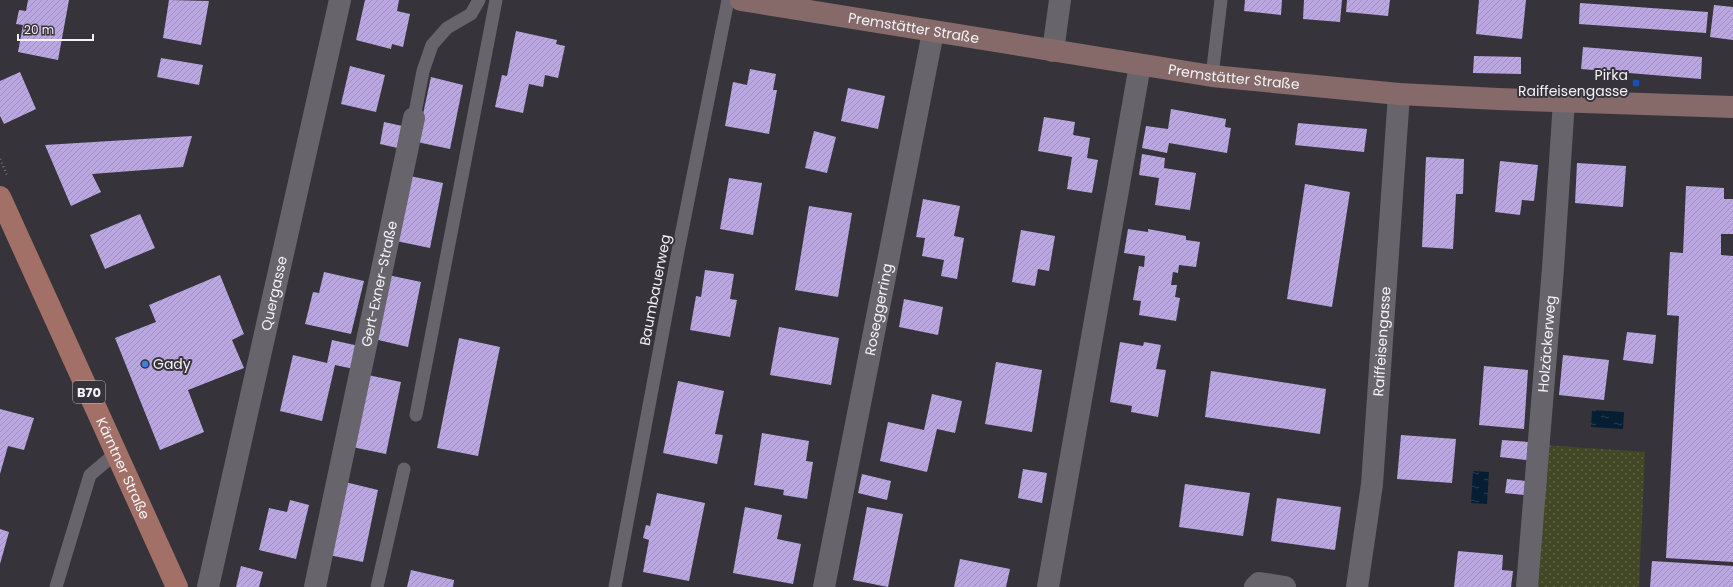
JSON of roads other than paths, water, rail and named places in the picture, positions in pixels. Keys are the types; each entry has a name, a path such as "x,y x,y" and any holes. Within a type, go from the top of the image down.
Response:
{"main road":[{"name":"Premstätter Straße","path":"741,0 1212,76 1399,94 1733,107"},
{"name":"Kärntner Straße","path":"0,197 177,587"}],"street":[{"name":"Quergasse","path":"208,587 340,0"},
{"path":"1053,51 1060,0"},
{"name":"Roseggerring","path":"824,587 934,32"},
{"path":"1048,587 1140,65"},
{"name":"Raiffeisengasse","path":"1357,587 1372,484 1399,94"},
{"name":"Holzäckerweg","path":"1527,587 1553,268 1564,101"},
{"name":"Gert-Exner-Straße","path":"315,587 414,118"},
{"path":"1254,587 1258,583 1285,587"}],"lane":[{"name":"Gert-Exner-Straße","path":"414,118 423,71 432,45 447,28 470,14 479,0"},
{"path":"416,415 496,0"},
{"name":"Baumbauerweg","path":"615,587 728,0"},
{"path":"1212,76 1222,0"},
{"path":"56,587 90,476 116,453"},
{"path":"377,587 404,469"}],"water":[{"path":"1592,410 1624,412 1623,429 1591,427"},
{"path":"1473,471 1489,472 1487,504 1471,503"}],"place":[{"name":"Pirka Raiffeisengasse","path":"1636,83"},
{"name":"Gady","path":"145,364"}]}
